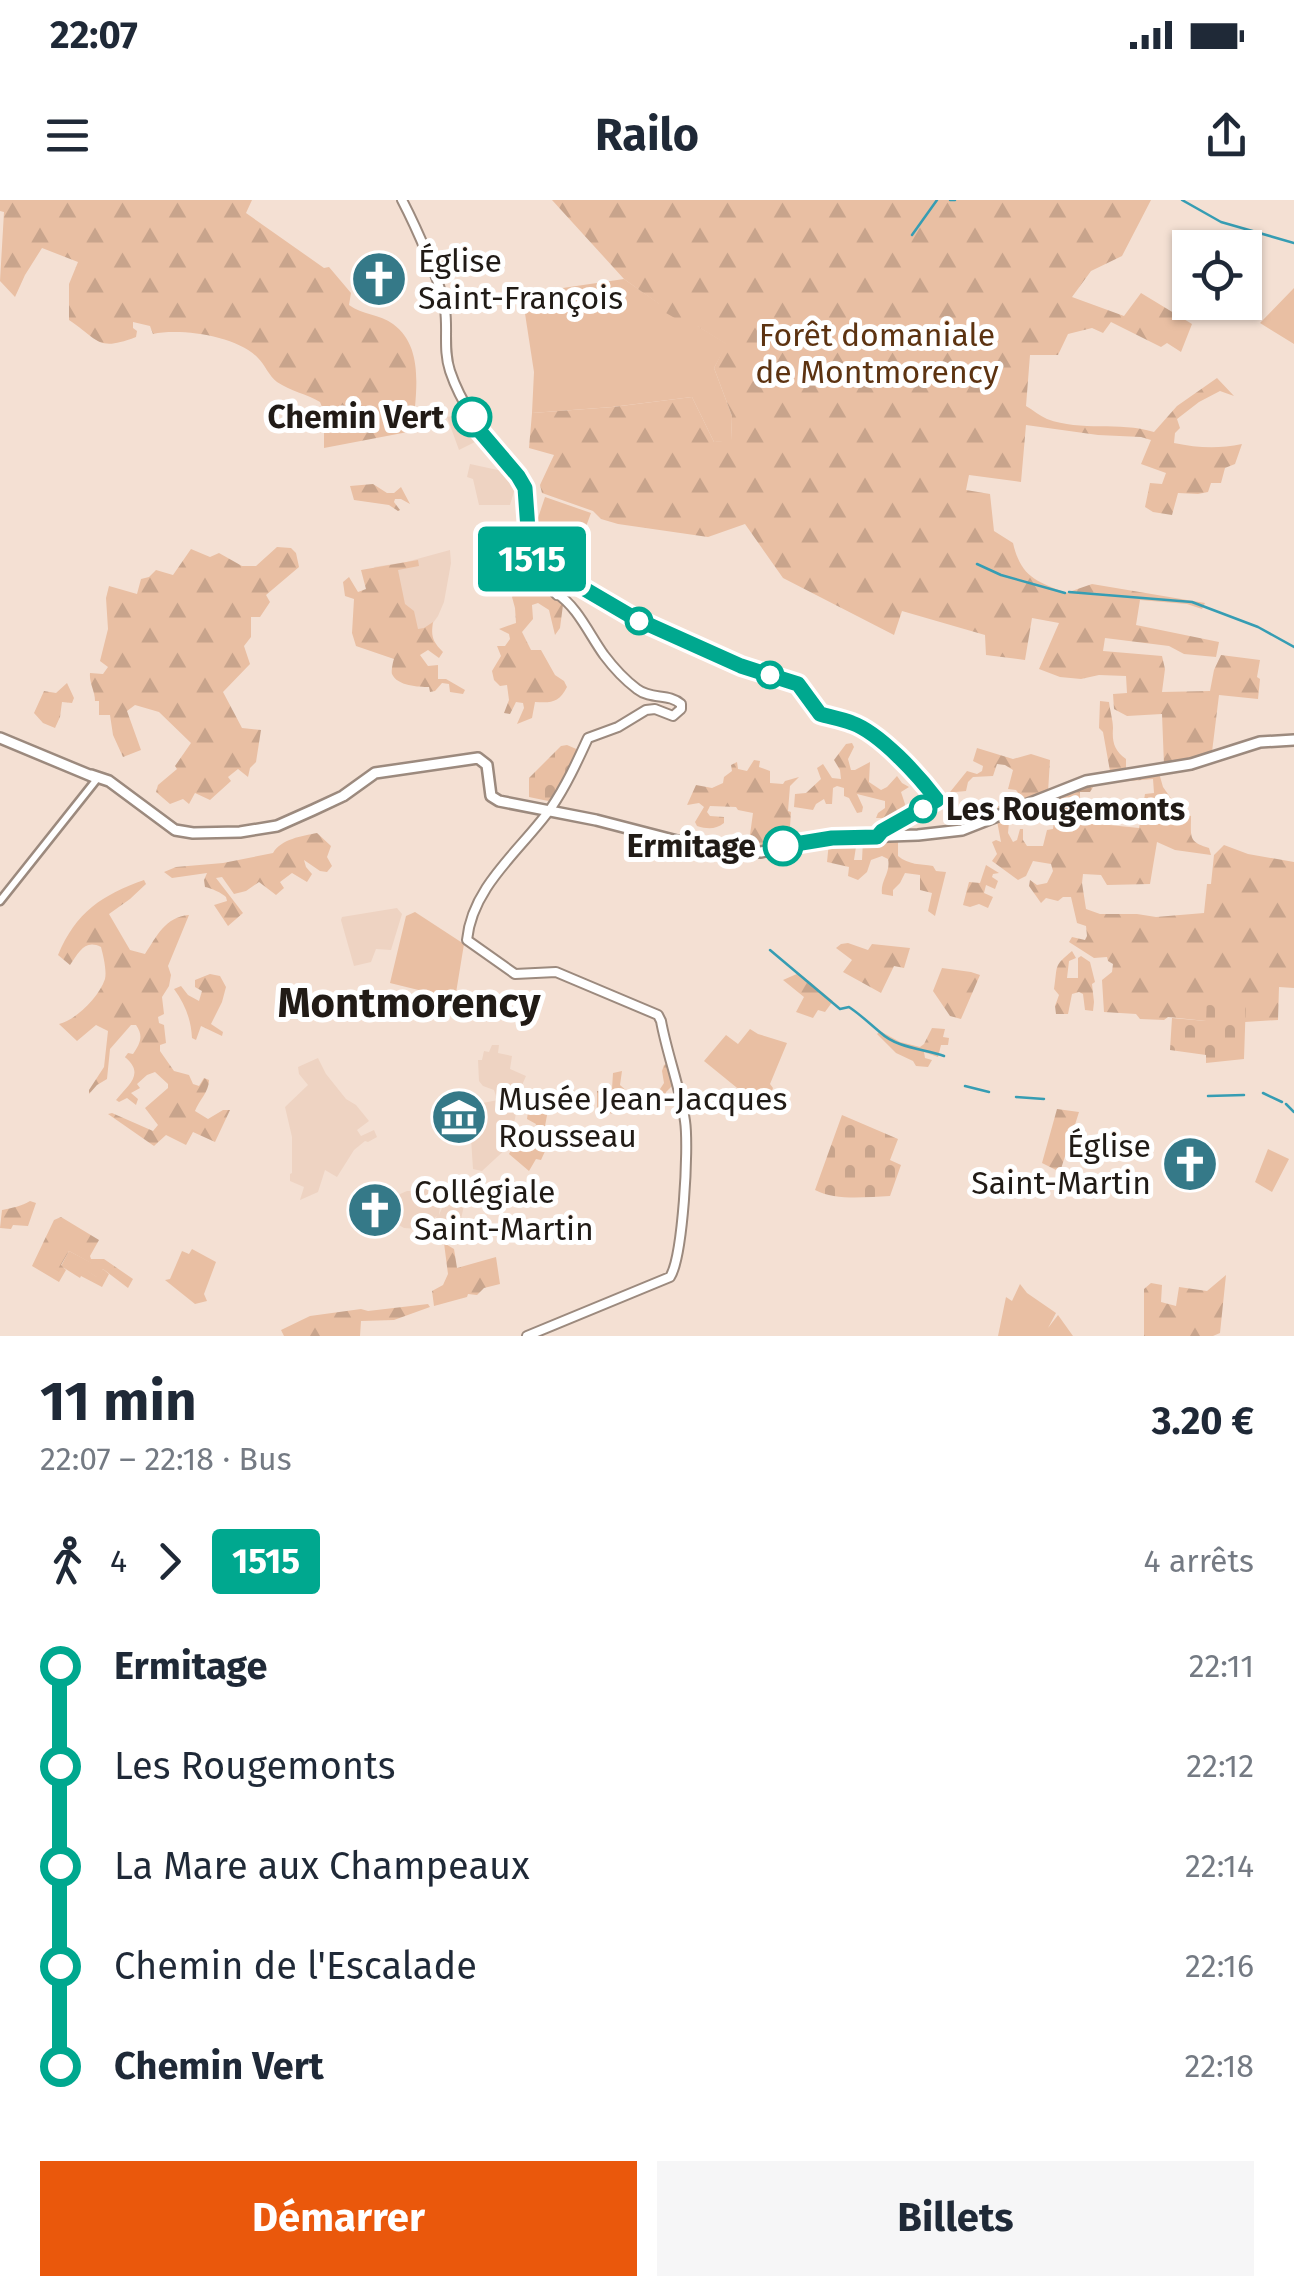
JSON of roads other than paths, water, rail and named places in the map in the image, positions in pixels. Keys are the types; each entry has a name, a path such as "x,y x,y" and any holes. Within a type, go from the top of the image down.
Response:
{"main road":[{"path":"402,200 442,295 448,361 468,410 522,481 531,566 590,632 607,659 636,688 649,696 676,699 681,706 675,716 644,710 622,726 588,738 550,810 488,885 469,925 467,940 513,972 556,972 647,1009 662,1028 686,1125 683,1195 672,1275 527,1336"},
{"path":"0,738 119,788 176,830 190,833 271,828 330,803 372,775 478,758 487,764 495,796 504,801 740,851 769,851 816,840 957,830 1086,781 1191,764 1250,744 1294,741"}],"street":[{"path":"0,901 96,777"}],"waterway":[{"path":"912,235 937,200"},
{"path":"950,200 955,200"},
{"path":"1182,200 1221,222 1294,243"},
{"path":"977,564 1065,593"},
{"path":"1069,592 1192,602 1258,627 1294,647"},
{"path":"770,950 840,1009 849,1007 887,1038 944,1056"},
{"path":"965,1086 989,1092"},
{"path":"1263,1093 1282,1102"},
{"path":"1208,1096 1244,1095"},
{"path":"1016,1097 1044,1099"},
{"path":"1286,1104 1294,1112"}],"place":[{"name":"Église Saint-François","path":"379,279"},
{"name":"Chemin Vert","path":"472,417"},
{"name":"Les Rougemonts","path":"923,809"},
{"name":"Ermitage","path":"783,846"},
{"name":"Musée Jean-Jacques Rousseau","path":"459,1117"},
{"name":"Église Saint-Martin","path":"1190,1164"},
{"name":"Collégiale Saint-Martin","path":"375,1210"}],"district":[{"name":"Montmorency","path":"409,1003"}],"park label":[{"name":"Forêt domaniale de Montmorency","path":"877,354"}]}
